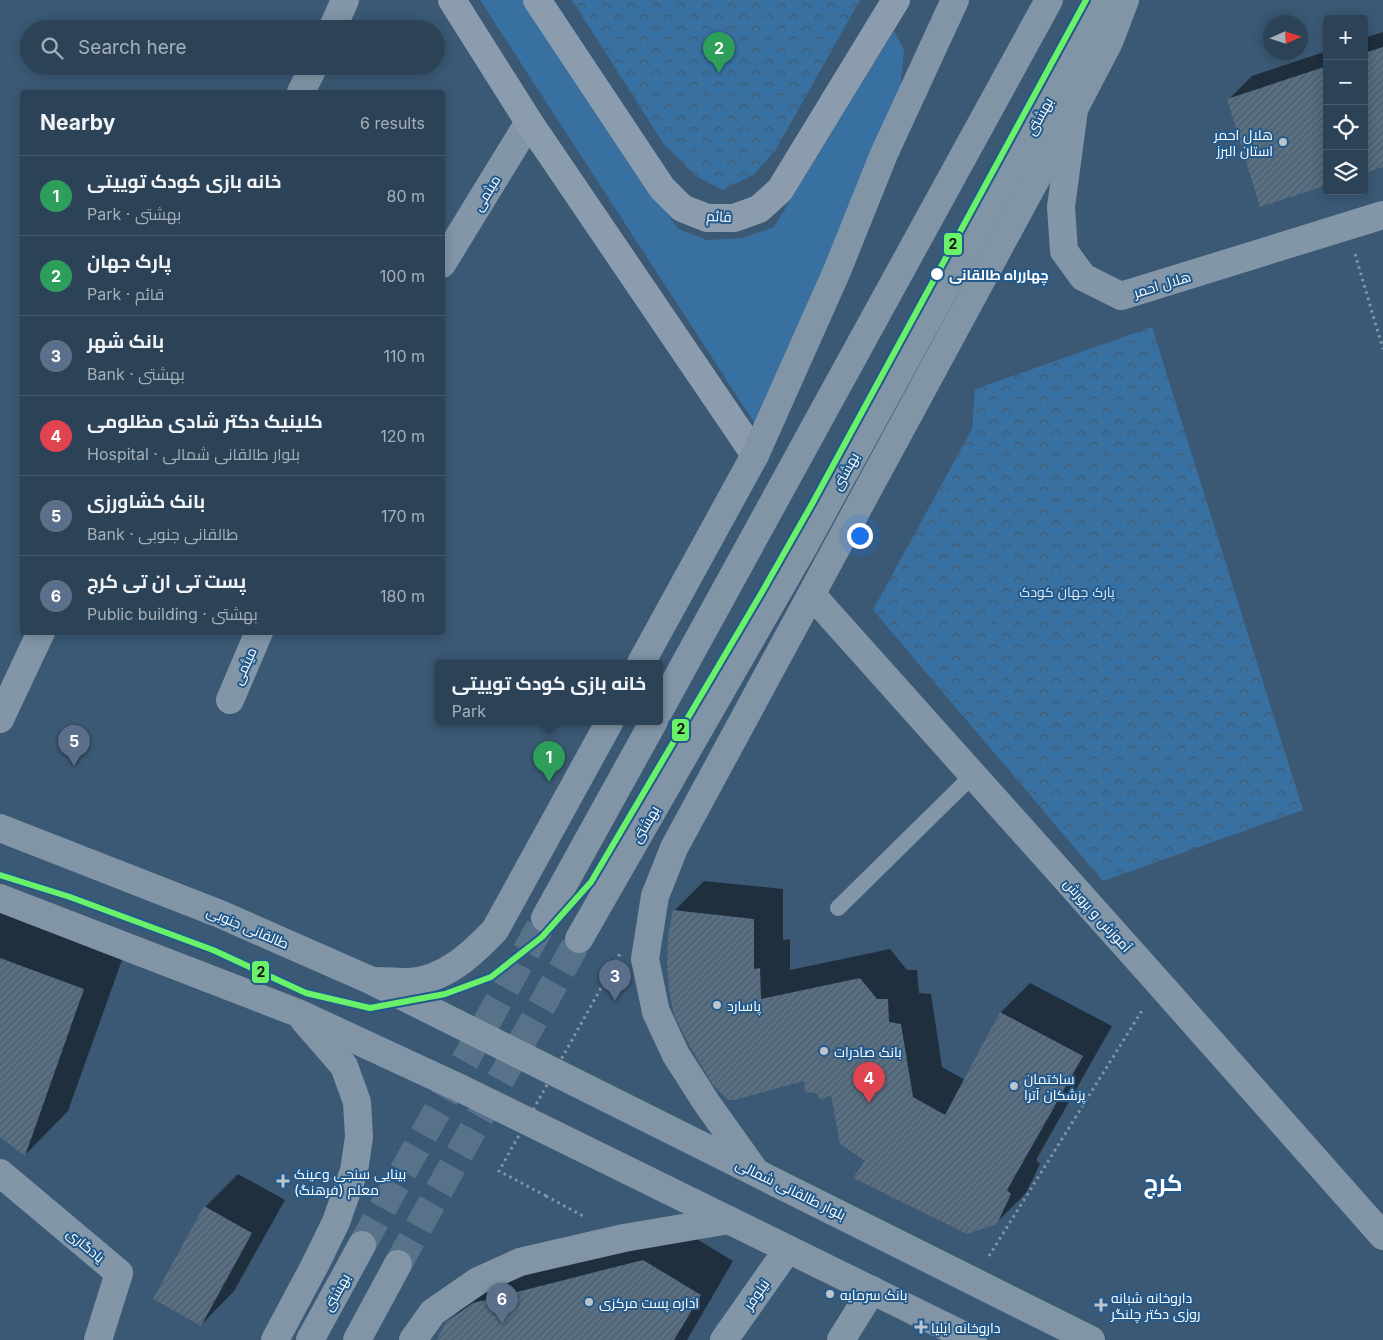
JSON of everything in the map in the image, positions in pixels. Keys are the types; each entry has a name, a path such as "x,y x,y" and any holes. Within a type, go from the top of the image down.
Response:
{"main road":[{"path":"452,0 529,122 755,455"},
{"name":"قائم","path":"537,0 662,188 682,208 707,218 734,218 759,209 780,190 896,0"},
{"path":"643,660 755,455 837,271 884,154 955,0"},
{"path":"663,704 1048,0"},
{"name":"بهشتى","path":"579,938 804,546 1103,0"},
{"path":"755,1171 676,1056 656,1012 645,960 654,896 674,848 1074,109 1109,42 1126,0"},
{"path":"370,980 411,982 441,974 471,955 495,930 608,725"},
{"path":"545,918 652,725"},
{"name":"طالقانی جنوبی","path":"0,828 220,914 370,980 490,1039"},
{"path":"0,898 298,1013 464,1090 973,1340"},
{"path":"275,1340 336,1222 354,1171 359,1137 357,1102 344,1066 298,1013"},
{"name":"بلوار طالقانی شمالی","path":"490,1039 1091,1340"},
{"path":"413,1340 434,1312 478,1281 520,1262 624,1238 729,1220"},
{"name":"بهشتى","path":"310,1340 362,1245"},
{"path":"358,1340 398,1264"}],"street":[{"path":"336,20 346,0"},
{"path":"302,90 310,75"},
{"name":"هلال احمر","path":"1074,109 1061,207 1064,251 1083,277 1121,296 1383,216"},
{"name":"میثمی","path":"445,259 529,122"},
{"name":"آموزش و پرورش","path":"812,595 1383,1236"},
{"path":"0,719 40,635"},
{"name":"میثمی","path":"230,700 258,635"},
{"name":"یادگاری","path":"0,1173 119,1273 98,1340"},
{"name":"نیلوفر","path":"724,1340 788,1249"},
{"path":"842,1340 872,1290"}],"lane":[{"path":"838,908 973,775"}],"path":[{"path":"1347,227 1383,350"},
{"path":"546,1196 499,1171 621,952"},
{"path":"974,1280 1159,983"}],"green space":[{"path":"480,0 523,0 678,229 707,240 743,238 774,227 894,31 904,50 900,93 759,430"},
{"path":"572,0 860,0 775,151 753,175 723,190 697,177 665,146"},
{"name":"پارک جهان کودک","path":"1152,327 1303,810 1103,881 873,610 972,429 975,389"}],"building":[{"path":"1383,47 1383,167 1368,172 1368,60 1368,52"},
{"name":"هلال احمر استان البرز","path":"1323,67 1323,186 1260,207 1227,99"},
{"path":"673,910 754,919 754,969 760,968 761,999 860,978 877,999 888,999 889,1022 901,1024 913,1097 945,1115 1000,1012 1083,1056 1007,1190 1011,1194 997,1224 967,1234 853,1178 865,1161 840,1144 831,1095 821,1100 816,1093 805,1092 804,1081 728,1100 713,1085 690,1047 674,1015 670,997 667,964 668,936"},
{"path":"0,958 84,989 25,1156 0,1137"},
{"path":"204,1206 252,1233 201,1326 153,1299"},
{"name":"اداره پست مرکزی","path":"643,1260 701,1295 674,1340 437,1340 446,1322 473,1303"}],"tunnel":[{"path":"362,1245 545,918"},
{"path":"398,1264 579,939"}],"transit line":[{"name":"2","path":"0,875 70,897 213,950 306,993 370,1008 445,994 491,977 542,937 591,882 762,592 812,504 1086,0"}],"place":[{"name":"پارک جهان","path":"719,73"},
{"name":"هلال احمر استان البرز","path":"1283,142"},
{"name":"چهارراه طالقانی","path":"937,274"},
{"name":"بانک کشاورزی","path":"74,766"},
{"name":"خانه بازی کودک توییتی","path":"549,782"},
{"name":"بانک شهر","path":"615,1001"},
{"name":"پاسارد","path":"717,1005"},
{"name":"بانک صادرات","path":"824,1051"},
{"name":"ساختمان پزشکان آترا","path":"1014,1086"},
{"name":"کلینیک دکتر شادی مظلومی","path":"869,1103"},
{"name":"بینایی سنجی وعینک معلم (فرهنگ)","path":"283,1181"},
{"name":"بانک سرمایه","path":"830,1294"},
{"name":"اداره پست مرکزی","path":"589,1302"},
{"name":"داروخانه شبانه روزی دکتر چلنگر","path":"1101,1305"},
{"name":"پست تی ان تی کرج","path":"502,1324"},
{"name":"داروخانه ایلیا","path":"921,1327"}],"district":[{"name":"کرج","path":"1163,1182"}]}
